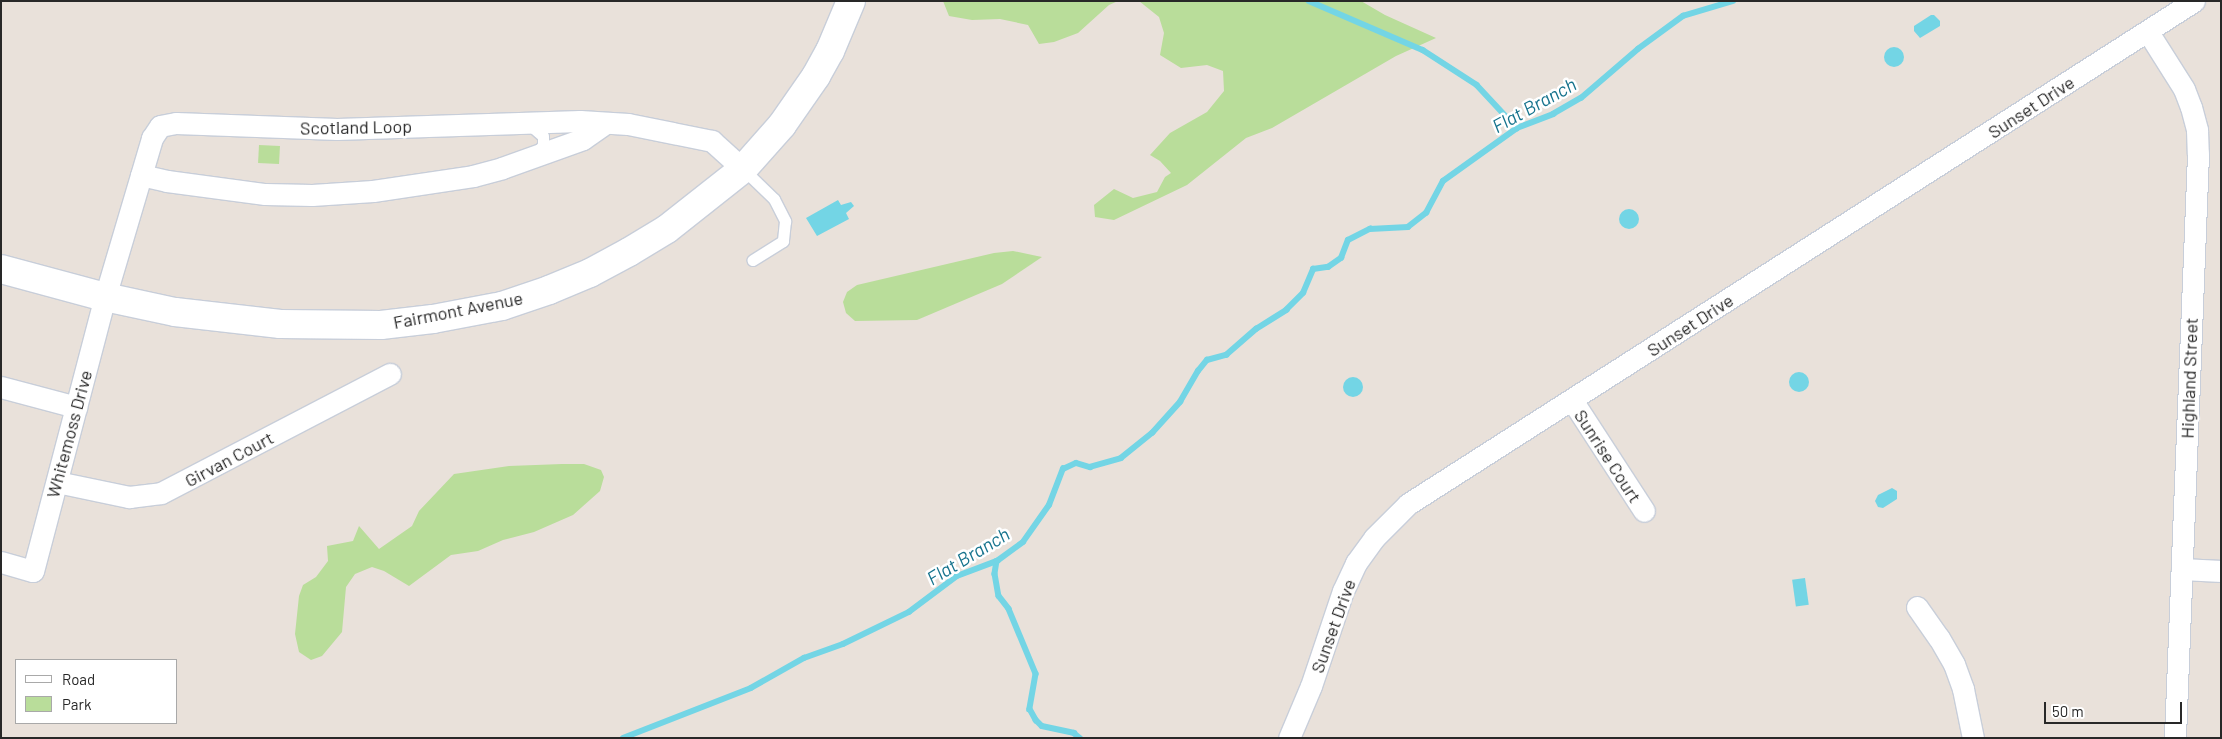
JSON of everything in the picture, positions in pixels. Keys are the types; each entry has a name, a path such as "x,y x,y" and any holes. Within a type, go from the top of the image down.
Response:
{"street":[{"name":"Sunset Drive","path":"1290,738 1311,686 1343,590 1356,563 1374,538 1408,504 2194,1"},
{"name":"Fairmont Avenue","path":"1,269 105,297 174,312 280,324 381,325 433,319 493,307 549,290 629,252 667,229 743,168 782,124 801,99 830,51 848,9"},
{"name":"Highland Street","path":"2148,32 2184,89 2197,130 2198,154 2175,738"},
{"name":"Scotland Loop","path":"105,297 156,131 160,126 167,123 337,128 580,121 628,124 712,141 743,168"},
{"path":"141,175 167,181 265,194 333,195 412,186 473,176 527,160 583,139 606,123"},
{"name":"Whitemoss Drive","path":"1,562 33,571 105,297"},
{"name":"Girvan Court","path":"56,482 129,497 161,493 390,374"},
{"path":"1,387 76,407"},
{"name":"Sunrise Court","path":"1572,400 1644,511"},
{"path":"2182,569 2221,570"},
{"path":"1916,607 1939,638 1954,664 1963,689 1973,738"}],"lane":[{"path":"526,123 539,130 544,141 537,153 527,160"},
{"path":"743,168 774,199 785,221 783,241 752,260"}],"green space":[{"path":"943,1 1118,1 1109,5 1078,33 1054,42 1039,44 1028,25 1000,19 972,20 949,16"},
{"path":"1139,1 1361,1 1385,15 1436,38 1396,56 1272,128 1246,138 1187,185 1114,220 1095,217 1094,205 1114,189 1133,198 1157,192 1165,177 1171,173 1160,161 1150,155 1170,133 1207,112 1224,91 1223,71 1207,65 1181,68 1160,55 1164,33 1159,17"},
{"path":"259,145 280,146 279,164 258,163"},
{"path":"1013,251 1042,257 1002,284 917,320 855,321 846,313 843,302 847,292 857,285 994,253"},
{"path":"584,464 601,470 604,477 600,491 573,515 534,532 503,540 478,551 451,555 409,586 384,571 372,567 355,574 346,587 342,632 322,656 311,660 299,652 295,634 299,596 303,585 316,577 328,561 327,546 353,541 359,526 379,549 412,526 419,511 454,474 509,466"}],"water":[{"path":"1934,15 1940,21 1940,26 1920,38 1914,31 1914,26"},
{"path":"1894,47 1901,50 1904,57 1901,64 1894,67 1887,64 1884,57 1887,50"},
{"path":"838,200 841,205 851,202 854,206 846,213 849,219 817,236 806,218"},
{"path":"1629,209 1636,212 1639,219 1636,226 1629,229 1622,226 1619,219 1622,212"},
{"path":"1799,372 1806,375 1809,382 1806,389 1799,392 1792,389 1789,382 1792,375"},
{"path":"1353,377 1360,380 1363,387 1360,394 1353,397 1346,394 1343,387 1346,380"},
{"path":"1892,488 1897,491 1897,499 1883,508 1878,507 1875,501 1878,495"},
{"path":"1805,578 1809,605 1796,607 1792,580"}],"waterway":[{"path":"1309,1 1423,50 1477,85 1517,128"},
{"name":"Flat Branch","path":"623,738 751,688 804,658 843,644 909,612 957,576 997,561 1023,542 1049,505 1063,469 1076,463 1090,467 1121,458 1152,433 1180,402 1198,371 1207,360 1226,355 1256,329 1286,310 1303,293 1313,269 1328,267 1341,258 1348,240 1370,229 1408,227 1426,213 1443,181 1517,128 1553,114 1581,98 1638,49 1683,16 1733,1"},
{"path":"997,561 995,574 999,596 1009,609 1036,674 1030,709 1042,726 1074,733 1080,738"}]}
